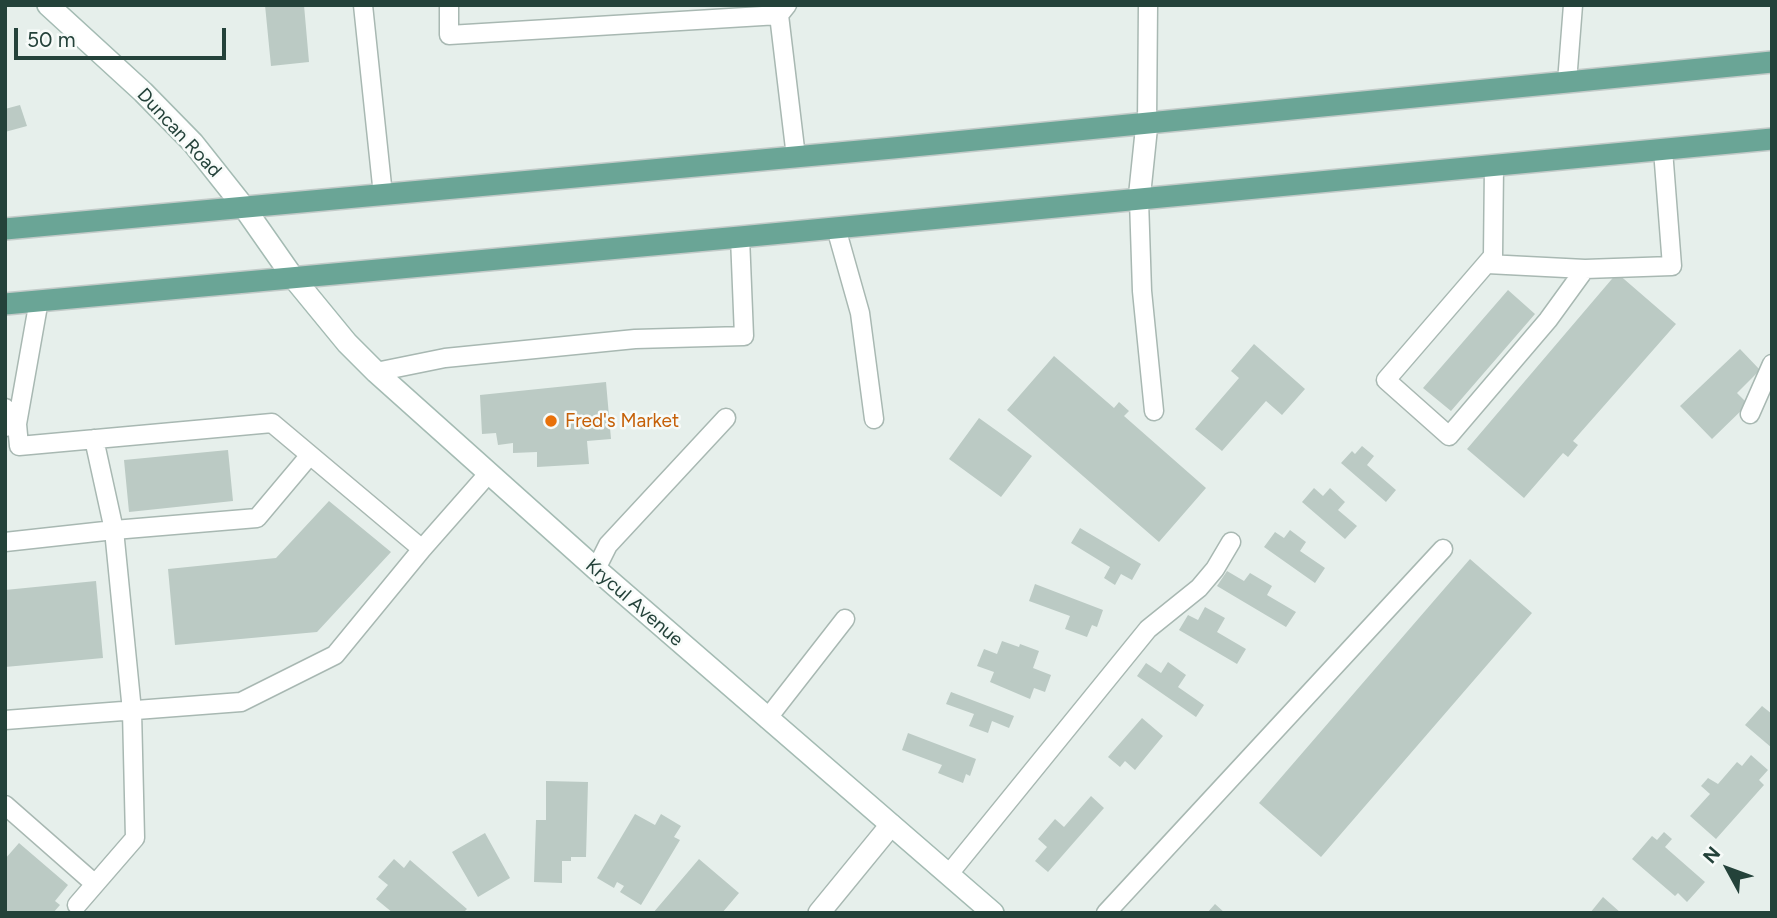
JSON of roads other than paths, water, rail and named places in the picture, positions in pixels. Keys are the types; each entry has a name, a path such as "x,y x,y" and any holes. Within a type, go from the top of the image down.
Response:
{"main road":[{"path":"5,229 796,157 1772,62"},
{"path":"5,304 1772,139"}],"street":[{"name":"Duncan Road","path":"48,5 177,126 204,155 292,276"},
{"path":"1139,200 1147,122"},
{"name":"Krycul Avenue","path":"292,276 347,343 488,474 993,913"},
{"path":"818,913 891,825"}],"lane":[{"path":"363,5 383,195"},
{"path":"449,5 449,35 666,21 783,10 796,157"},
{"path":"666,21 680,5"},
{"path":"1147,122 1148,5"},
{"path":"1567,82 1573,5"},
{"path":"1487,264 1585,269 1672,266 1663,150"},
{"path":"1494,166 1493,256 1386,380 1449,436 1548,320 1585,269"},
{"path":"1139,200 1142,291 1154,411"},
{"path":"836,228 860,313 874,419"},
{"path":"376,372 445,358 635,339 744,336 740,237"},
{"path":"11,426 39,300"},
{"path":"1750,414 1772,364"},
{"path":"5,408 19,446 272,424 422,550"},
{"path":"596,569 608,545 726,418"},
{"path":"77,905 135,838 132,711 114,530 94,439"},
{"path":"5,542 257,518 310,455"},
{"path":"5,720 241,702 335,655 488,474"},
{"path":"948,875 1148,629 1199,588 1215,569 1231,542"},
{"path":"1106,913 1443,549"},
{"path":"767,719 845,619"},
{"path":"5,805 95,884"}],"place":[{"name":"Fred's Market","path":"551,421"}]}
